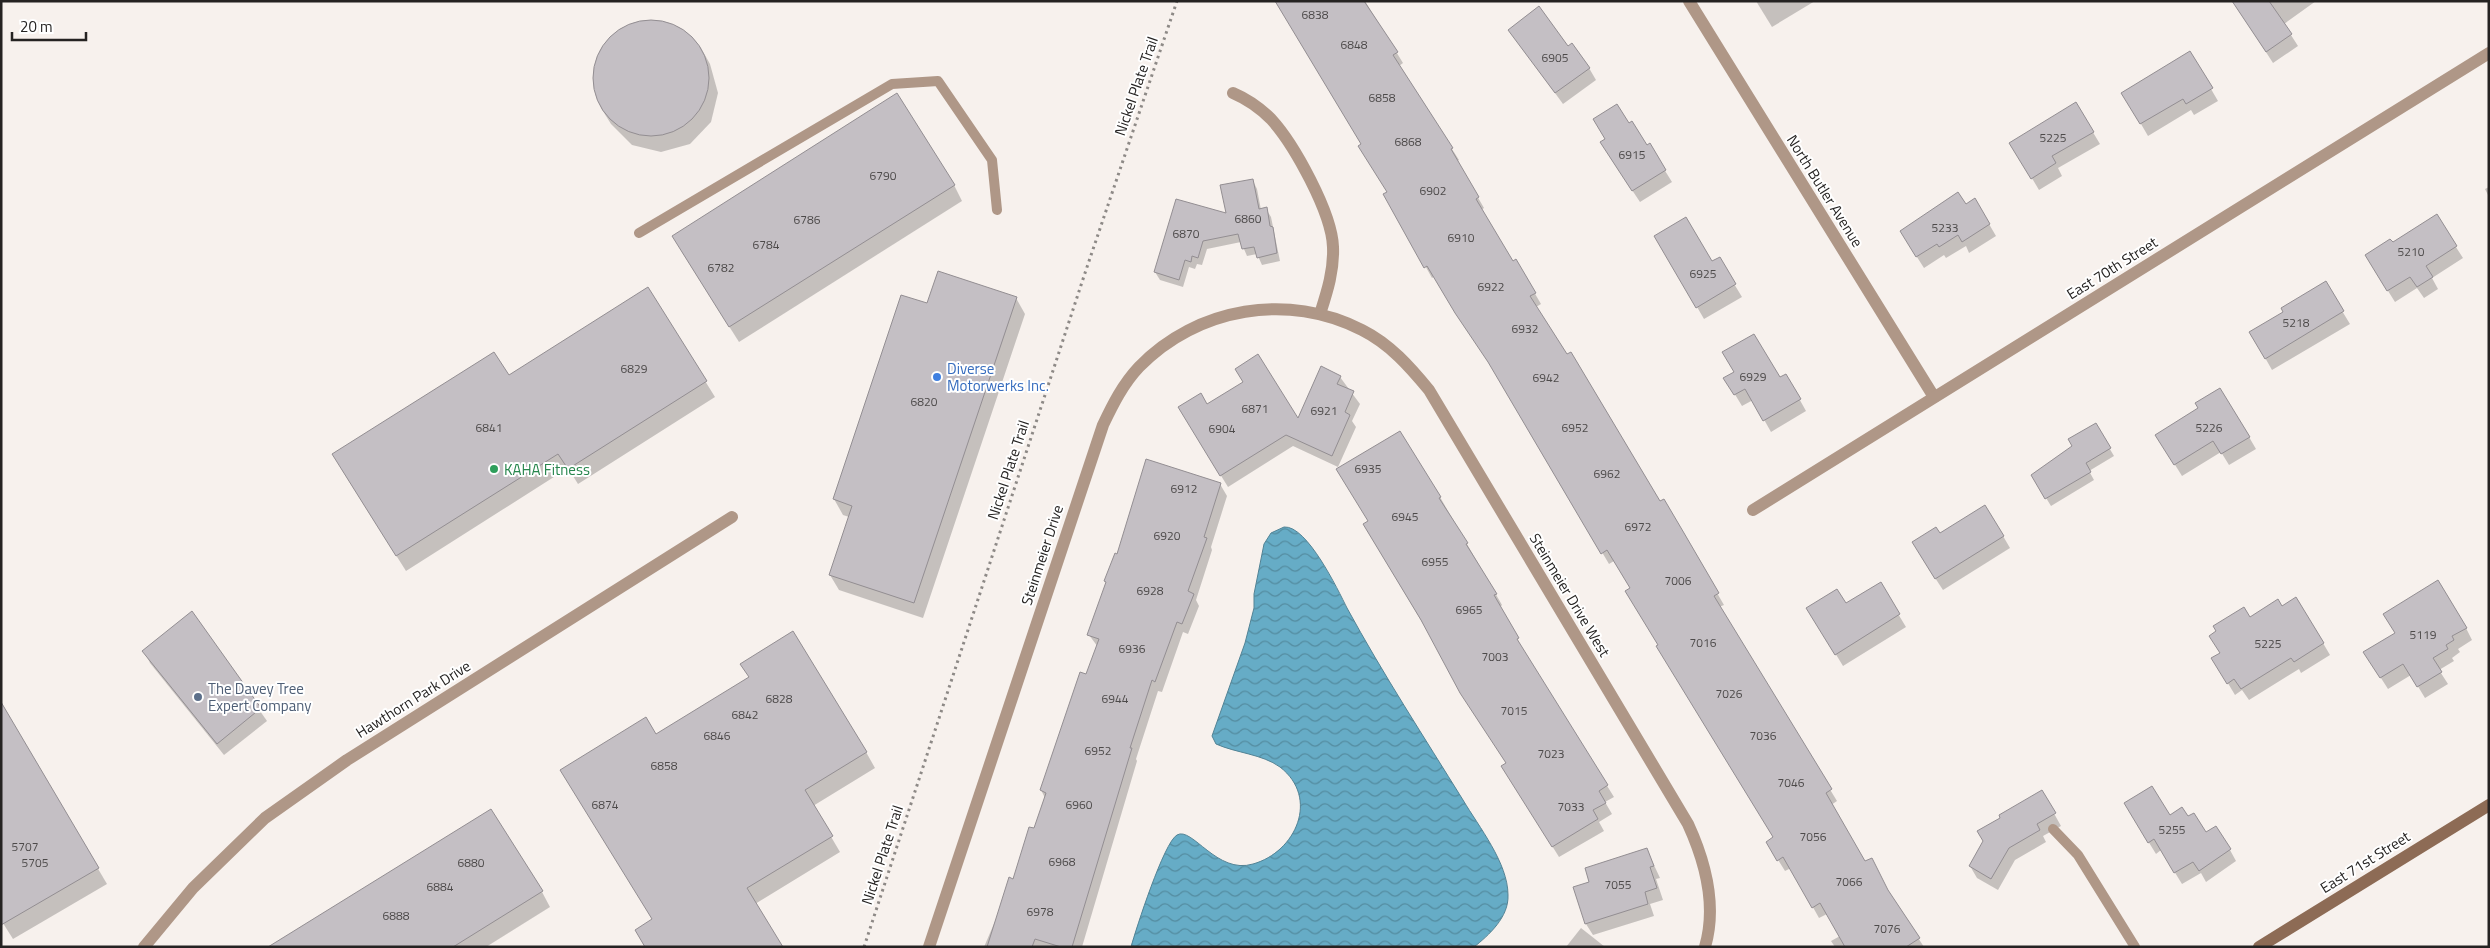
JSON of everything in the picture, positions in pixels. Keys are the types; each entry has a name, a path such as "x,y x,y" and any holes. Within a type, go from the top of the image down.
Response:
{"main road":[{"name":"East 71st Street","path":"2259,947 2489,805"}],"street":[{"name":"North Butler Avenue","path":"1689,1 1934,398"},
{"name":"East 70th Street","path":"1753,510 2489,53"},
{"path":"1233,93 1257,106 1272,120 1322,201 1329,222 1333,247 1330,283 1320,314"},
{"name":"Steinmeier Drive","path":"929,947 1103,424 1118,394 1139,367 1174,338 1216,318 1260,309 1283,308 1320,314"},
{"name":"Steinmeier Drive West","path":"1320,314 1362,330 1381,342 1408,365 1429,390 1688,824 1698,846 1708,891 1709,927 1705,947"},
{"name":"Hawthorn Park Drive","path":"144,947 193,888 237,843 266,818 347,760 732,517"}],"lane":[{"path":"639,234 892,84 938,81 992,160 997,210"},
{"path":"2053,829 2078,855 2135,947"}],"path":[{"name":"Nickel Plate Trail","path":"864,947 1085,273 1177,1"}],"water":[{"path":"1284,527 1293,529 1302,536 1321,560 1375,657 1498,858 1507,883 1508,895 1505,911 1497,925 1474,947 1131,947 1158,869 1171,841 1177,835 1183,834 1190,837 1217,857 1228,863 1240,866 1253,864 1268,858 1281,848 1291,836 1298,823 1299,794 1292,780 1280,767 1257,756 1216,744 1212,736 1245,643 1254,608 1254,594 1264,544 1271,533"}],"building":[{"path":"1275,1 1364,1 1398,52 1393,55 1453,148 1451,149 1479,197 1476,199 1513,261 1516,259 1536,293 1530,296 1567,354 1571,352 1660,501 1664,499 1719,593 1714,596 1832,789 1826,793 1865,861 1872,858 1888,890 1920,938 1906,947 1845,947 1820,903 1812,908 1783,857 1777,861 1766,842 1773,837 1656,646 1658,645 1625,591 1630,588 1607,550 1601,554 1488,362 1455,313 1427,266 1424,268 1383,194 1387,192 1358,146 1361,144"},
{"path":"2232,1 2269,1 2292,34 2266,52"},
{"path":"1539,6 1568,46 1572,43 1590,68 1555,93 1508,30"},
{"path":"651,20 673,24 692,37 705,56 709,78 705,100 692,119 673,132 651,136 629,132 610,119 597,100 593,78 597,56 610,37 629,24"},
{"path":"2190,51 2213,88 2186,104 2183,99 2140,124 2121,93"},
{"path":"897,93 955,185 729,327 672,236"},
{"path":"2076,102 2094,132 2052,156 2056,163 2031,179 2009,143"},
{"path":"1617,104 1629,123 1632,121 1647,145 1650,143 1666,170 1632,191 1600,142 1605,139 1593,119"},
{"path":"1253,179 1259,209 1267,207 1270,226 1273,227 1277,253 1257,258 1254,247 1242,249 1238,234 1203,241 1198,258 1192,256 1191,262 1185,260 1179,280 1154,272 1176,199 1226,213 1220,185"},
{"path":"1958,192 1966,204 1975,198 1990,224 1962,242 1958,235 1939,247 1937,244 1916,257 1900,231"},
{"path":"2437,214 2457,246 2426,266 2433,277 2417,287 2410,277 2387,291 2365,255 2390,239 2393,242"},
{"path":"1686,217 1712,261 1720,257 1736,284 1696,308 1654,236"},
{"path":"938,271 1017,297 914,603 829,575 852,506 833,499 901,295 927,303"},
{"path":"2326,281 2344,311 2265,359 2249,332 2283,312 2281,308"},
{"path":"648,287 707,381 568,469 558,454 396,556 332,454 494,352 509,375"},
{"path":"1754,334 1780,377 1786,374 1801,399 1763,421 1745,389 1734,395 1723,378 1734,372 1722,352"},
{"path":"1258,354 1298,418 1321,366 1341,376 1337,384 1354,391 1345,412 1350,415 1332,456 1286,435 1220,476 1178,407 1201,393 1207,404 1243,382 1235,369"},
{"path":"2220,388 2250,437 2221,454 2213,441 2174,465 2155,435 2198,408 2195,403"},
{"path":"2096,423 2111,448 2086,463 2091,472 2045,499 2031,475 2072,446 2068,439"},
{"path":"1400,431 1497,594 1494,595 1519,638 1517,639 1608,785 1599,791 1606,803 1593,810 1598,819 1552,847 1501,766 1506,763 1460,693 1421,620 1363,524 1368,521 1336,469"},
{"path":"1146,459 1221,483 1204,537 1207,538 1188,591 1194,594 1182,624 1177,622 1155,682 1152,680 1130,748 1132,748 1072,947 1061,947 1035,939 1032,947 987,947 1009,877 1013,879 1029,827 1034,828 1046,793 1040,790 1080,672 1086,674 1099,639 1087,635 1106,582 1104,581 1115,553 1117,554"},
{"path":"1985,505 2004,536 1935,579 1912,542 1936,527 1940,533"},
{"path":"2438,580 2467,628 2452,636 2454,640 2446,645 2448,649 2433,658 2442,672 2417,687 2403,664 2380,678 2363,652 2395,633 2383,614"},
{"path":"1881,582 1900,614 1835,655 1806,608 1837,589 1846,603"},
{"path":"2296,597 2324,643 2294,662 2291,658 2241,689 2234,679 2227,684 2211,658 2220,653 2209,636 2216,631 2213,626 2244,607 2250,617 2278,599 2282,606"},
{"path":"192,611 261,708 217,744 142,651"},
{"path":"793,631 867,752 805,790 833,836 747,888 783,947 645,947 635,930 652,919 560,770 646,717 656,734 749,677 740,664"},
{"path":"1,702 99,868 1,925"},
{"path":"2152,786 2170,815 2182,807 2188,816 2194,813 2206,832 2216,826 2231,849 2199,871 2193,862 2174,873 2154,839 2148,843 2124,803"},
{"path":"2042,790 2056,813 2037,824 2040,830 2009,848 1991,879 1969,866 1983,841 1977,831 2000,818 1999,815"},
{"path":"491,809 543,891 453,947 268,947"},
{"path":"1647,848 1654,866 1650,867 1657,888 1645,892 1648,904 1585,924 1573,887 1589,882 1585,868"}],"place":[{"name":"Diverse Motorwerks Inc.","path":"937,377"},
{"name":"KAHA Fitness","path":"494,469"},
{"name":"The Davey Tree Expert Company","path":"198,697"}]}
